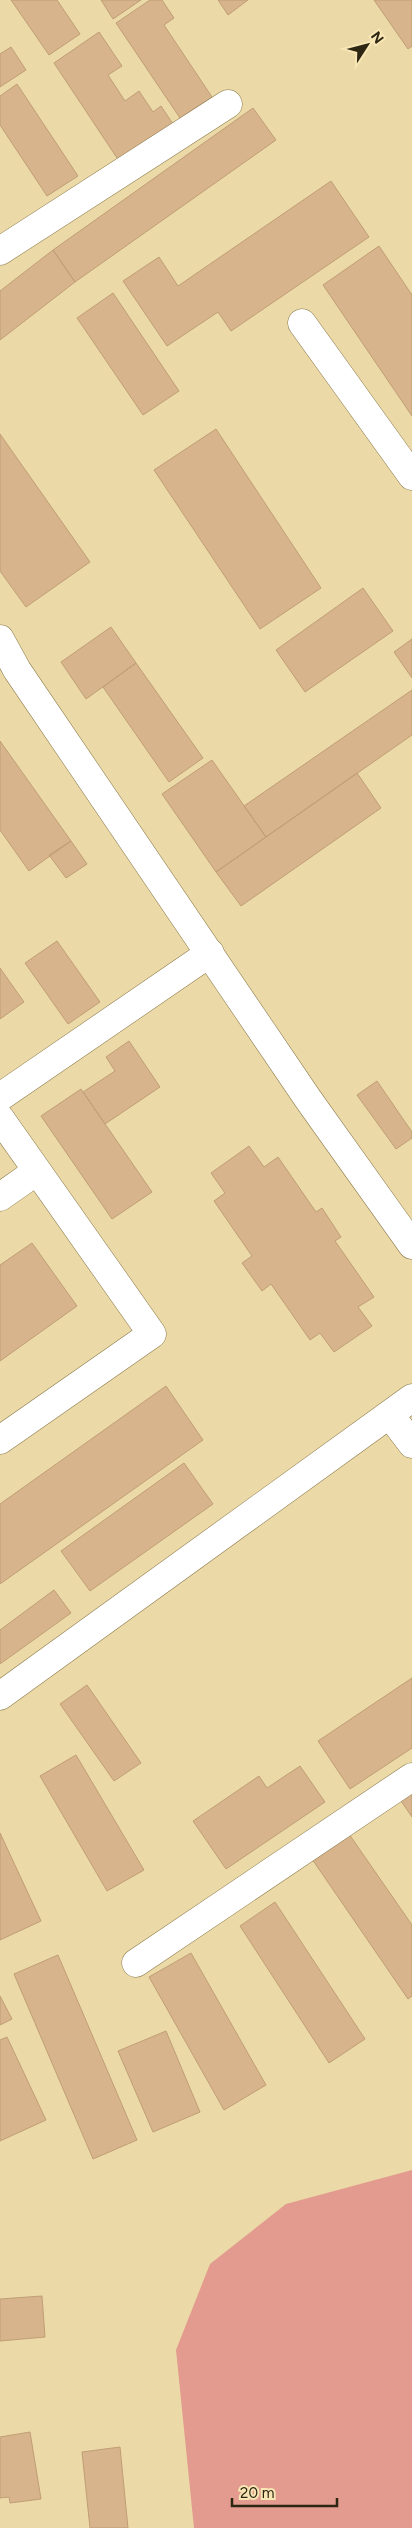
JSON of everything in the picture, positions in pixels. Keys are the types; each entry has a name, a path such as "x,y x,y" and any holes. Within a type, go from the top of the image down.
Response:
{"street":[{"path":"0,251 228,104"},
{"path":"302,323 412,476"},
{"path":"0,639 17,670 308,1099 412,1245"},
{"path":"0,1097 210,953"},
{"path":"0,1118 152,1334 0,1440"},
{"path":"0,1197 37,1171"},
{"path":"0,1696 412,1398"},
{"path":"390,1414 412,1444"},
{"path":"136,1963 412,1777"}],"shaded area":[{"path":"412,2170 412,2528 194,2528 176,2350 210,2264 286,2204"}],"building":[{"path":"11,0 57,0 80,34 49,55"},
{"path":"101,0 141,0 113,19"},
{"path":"150,0 162,0 174,18 164,25 212,97 180,118 116,23"},
{"path":"218,0 248,0 228,15"},
{"path":"374,0 412,0 412,46 408,49"},
{"path":"99,32 122,66 108,75 125,101 139,91 153,112 161,106 173,124 119,161 54,63"},
{"path":"11,47 26,70 0,87 0,54"},
{"path":"17,84 78,176 47,196 0,125 0,96"},
{"path":"253,108 276,140 75,282 53,250"},
{"path":"331,181 369,237 231,331 218,312 167,346 123,281 159,257 178,286"},
{"path":"379,246 412,295 412,416 323,285"},
{"path":"53,250 75,282 0,340 0,291"},
{"path":"113,293 179,391 143,415 77,318"},
{"path":"216,429 321,588 260,629 154,470"},
{"path":"0,434 90,562 26,607 0,571"},
{"path":"363,588 393,631 305,692 276,650"},
{"path":"111,627 136,663 86,699 61,662"},
{"path":"412,639 412,678 394,652"},
{"path":"136,663 203,758 169,782 103,687"},
{"path":"412,690 412,735 266,837 244,806"},
{"path":"0,741 71,841 29,871 0,830"},
{"path":"212,760 266,837 216,872 162,794"},
{"path":"357,773 381,808 241,906 216,872"},
{"path":"71,841 87,864 66,878 49,855"},
{"path":"57,941 100,1002 68,1024 25,963"},
{"path":"0,968 24,1002 0,1019"},
{"path":"129,1041 160,1087 105,1124 83,1092 115,1071 106,1057"},
{"path":"377,1081 412,1132 412,1138 396,1149 357,1095"},
{"path":"81,1089 152,1192 112,1219 41,1116"},
{"path":"249,1146 264,1167 278,1157 316,1212 322,1208 341,1237 335,1241 374,1297 358,1307 372,1326 334,1352 320,1333 310,1340 271,1284 262,1291 242,1263 252,1256 214,1201 225,1193 211,1173"},
{"path":"32,1243 77,1306 0,1361 0,1265"},
{"path":"166,1386 203,1440 0,1584 0,1504"},
{"path":"184,1463 213,1504 90,1591 61,1551"},
{"path":"54,1590 71,1613 0,1664 0,1630"},
{"path":"412,1678 412,1748 350,1789 318,1741"},
{"path":"87,1685 141,1763 114,1781 60,1704"},
{"path":"76,1755 144,1870 107,1891 40,1776"},
{"path":"300,1766 325,1802 226,1869 193,1821 259,1776 267,1788"},
{"path":"412,1789 412,1817 399,1798"},
{"path":"0,1833 41,1921 0,1940"},
{"path":"349,1834 412,1925 412,1996 408,1999 312,1859"},
{"path":"275,1902 365,2039 329,2063 240,1926"},
{"path":"191,1953 266,2085 224,2110 149,1977"},
{"path":"58,1955 137,2140 93,2159 14,1974"},
{"path":"0,1996 12,2019 0,2025"},
{"path":"166,2031 200,2112 153,2132 118,2051"},
{"path":"7,2037 46,2120 0,2141 0,2040"},
{"path":"42,2296 45,2337 0,2341 0,2299"},
{"path":"30,2432 41,2499 10,2503 9,2497 0,2498 0,2437"},
{"path":"120,2447 128,2528 90,2528 82,2452"}]}
